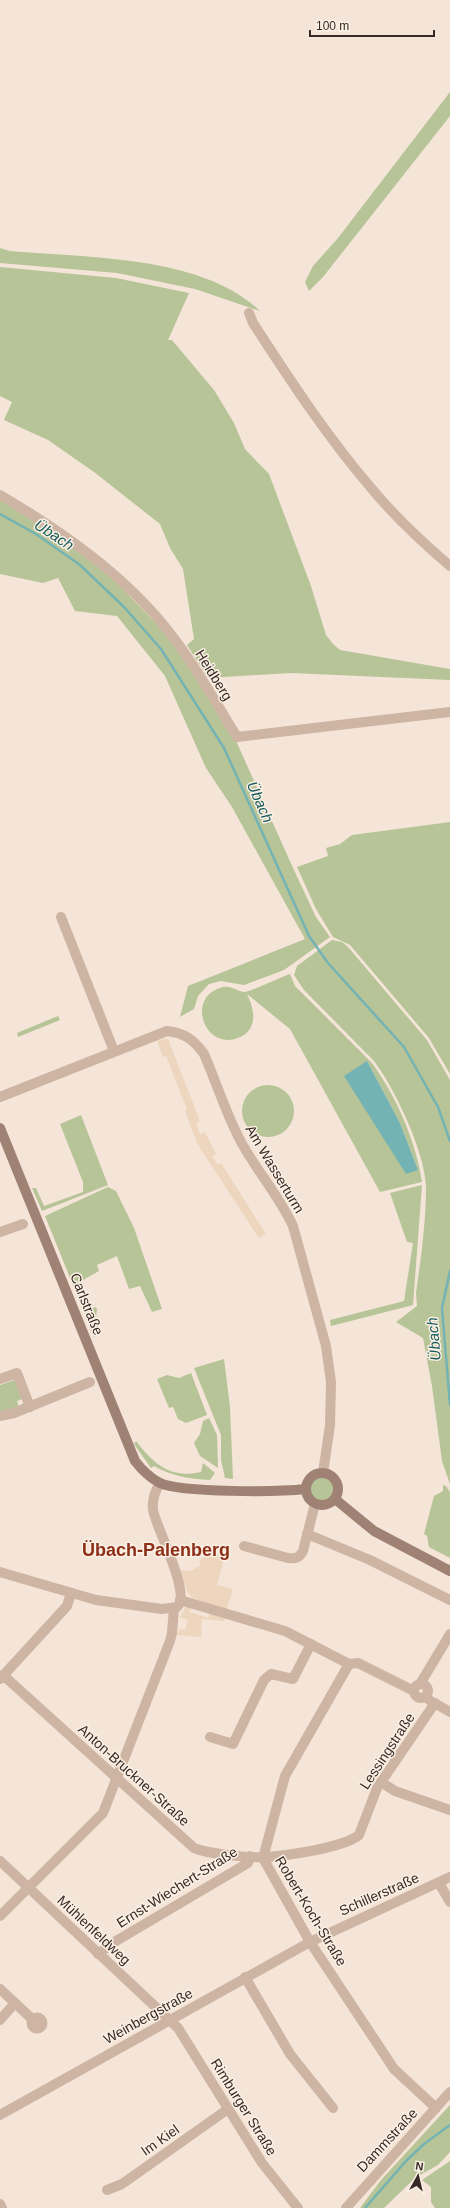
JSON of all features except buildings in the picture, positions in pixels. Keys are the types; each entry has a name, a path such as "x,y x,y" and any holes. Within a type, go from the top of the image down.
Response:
{"main road":[{"name":"Carlstraße","path":"0,1128 135,1461 146,1474 160,1483"},
{"path":"323,1473 333,1477 337,1483 338,1490 335,1499 325,1505 315,1504 310,1499 306,1490 311,1478 323,1473"},
{"path":"160,1483 172,1486 209,1489 306,1490"},
{"path":"335,1499 374,1531 450,1571"}],"street":[{"path":"249,313 253,323 316,415 371,489 408,529 450,566"},
{"name":"Heidberg","path":"0,495 98,561 132,592 173,636 237,737 450,712"},
{"path":"61,917 114,1051"},
{"name":"Am Wasserturm","path":"0,1097 167,1030 188,1036 204,1054 226,1112 242,1144 286,1210 294,1226 326,1346 331,1382 330,1425 323,1473"},
{"path":"0,1232 23,1224"},
{"path":"0,1379 18,1373 30,1407"},
{"path":"0,1416 30,1407 90,1382"},
{"path":"0,1572 96,1600 131,1606 174,1608 179,1605 180,1600 177,1577 153,1508 156,1490 160,1483"},
{"path":"244,1546 295,1559 299,1557 303,1550 315,1504"},
{"path":"307,1534 370,1560 450,1600"},
{"path":"2,1677 67,1606 71,1593"},
{"path":"180,1600 285,1631 349,1664 358,1663 417,1687"},
{"path":"0,1916 27,1887 103,1813 170,1641 174,1608"},
{"path":"450,1634 417,1687 417,1697 425,1697 450,1712"},
{"path":"210,1737 233,1744 264,1680 271,1674 293,1679 311,1644"},
{"name":"Robert-Koch-Straße","path":"349,1664 285,1776 263,1858 310,1942 394,2069 436,2108"},
{"name":"Anton-Bruckner-Straße","path":"2,1677 194,1848 209,1853 263,1858"},
{"name":"Lessingstraße","path":"263,1858 333,1846 355,1838 361,1830 370,1803 381,1782 435,1703"},
{"path":"381,1782 394,1791 450,1810"},
{"name":"Ernst-Wiechert-Straße","path":"98,1954 116,1941 248,1863 250,1856"},
{"name":"Mühlenfeldweg","path":"0,1861 169,2019"},
{"name":"Schillerstraße","path":"310,1942 399,1899 439,1884 450,1877"},
{"name":"Schillerstraße","path":"439,1884 450,1902"},
{"name":"Weinbergstraße","path":"0,2115 169,2019 310,1942"},
{"path":"245,1977 290,2054 333,2108"},
{"path":"0,1988 32,2019"},
{"path":"0,2020 16,2003"},
{"name":"Rimburger Straße","path":"169,2019 195,2053 262,2163 298,2208"},
{"name":"Dammstraße","path":"346,2208 450,2092"},
{"name":"Im Kiel","path":"107,2190 122,2184 228,2109"},
{"path":"0,2204 2,2208"}],"green space":[{"path":"450,92 450,116 323,277 309,291 305,282 313,266 338,238"},
{"path":"0,248 10,251 108,258 176,269 207,279 236,293 260,311 195,289 117,273 0,263"},
{"path":"0,267 116,278 189,293 168,340 172,340 214,390 234,423 245,449 269,474 311,586 326,635 340,650 450,669 450,680 291,673 208,678 187,645 194,639 183,569 170,548 160,524 94,472 48,440 4,420 12,402 0,396"},
{"path":"0,498 102,567 170,638 233,734 316,917 330,937 284,970 244,985 221,981 209,984 198,996 194,1009 180,1017 188,986 305,939 232,807 206,768 165,676 117,616 75,611 58,578 43,583 0,574"},
{"path":"450,822 450,1074 429,1038 350,945 333,937 316,909 297,867 328,856 326,848 340,844 352,835"},
{"path":"332,940 342,942 348,947 427,1040 450,1080 450,1484 442,1461 432,1386 423,1338 396,1322 417,1306 416,1293 423,1240 426,1187 415,1139 408,1121 391,1088 374,1061 304,990 294,975 297,966"},
{"path":"290,974 295,986 372,1063 381,1076 397,1104 410,1135 422,1182 380,1192 290,1029 247,994 252,1007 253,1020 248,1031 243,1036 235,1039 224,1040 215,1036 208,1030 202,1013 203,1003 208,995 222,987 229,987 244,992 252,990","holes":["367,1061 400,1123 418,1170"]},
{"path":"58,1016 60,1020 18,1037 17,1033"},
{"path":"263,1085 273,1085 282,1089 290,1097 294,1106 294,1116 290,1125 282,1133 273,1137 263,1137 254,1133 246,1125 242,1116 242,1106 246,1097 254,1089"},
{"path":"81,1115 108,1185 42,1211 32,1188 36,1188 44,1206 83,1192 83,1182 60,1124"},
{"path":"422,1185 413,1305 331,1326 330,1320 404,1301 413,1243 407,1242 390,1193"},
{"path":"108,1187 116,1191 134,1228 162,1309 152,1312 140,1286 129,1289 117,1256 97,1265 99,1271 76,1284 84,1307 88,1309 95,1307 97,1309 96,1318 99,1332 94,1337 45,1216"},
{"path":"224,1359 230,1407 233,1479 225,1478 221,1460 221,1435 194,1368"},
{"path":"191,1373 207,1415 186,1423 178,1419 173,1407 169,1408 157,1379 167,1375 179,1378"},
{"path":"17,1379 25,1398 17,1401 19,1407 0,1413 0,1385"},
{"path":"209,1418 217,1435 218,1468 200,1456 194,1443 200,1434 203,1421"},
{"path":"136,1441 149,1457 164,1468 180,1473 190,1474 201,1472 203,1463 215,1473 210,1480 202,1480 174,1475 154,1466 151,1468 134,1444"},
{"path":"322,1477 331,1480 334,1489 331,1498 322,1501 313,1498 310,1489 313,1480"},
{"path":"443,1485 446,1486 450,1492 450,1558 429,1547 427,1536 424,1534 434,1496 443,1491"},
{"path":"450,2105 450,2152 438,2165 415,2178 384,2208 360,2208 381,2180"},
{"path":"450,2161 450,2208 435,2208 431,2202 431,2187 422,2180"}],"shaded area":[{"path":"168,1039 200,1121 196,1123 200,1134 205,1132 216,1154 212,1157 218,1165 221,1163 266,1234 259,1238 198,1145 185,1111 187,1109 166,1056 163,1057 157,1041"},
{"path":"210,1553 225,1556 217,1585 233,1589 226,1611 191,1597 187,1591 180,1570 191,1571 201,1565 199,1561"},
{"path":"192,1606 190,1612 208,1618 210,1612 225,1616 224,1621 202,1619 201,1637 177,1635 179,1629 185,1630 188,1620 180,1617 185,1608"}],"water":[{"path":"367,1061 400,1123 418,1170 406,1174 344,1076"}],"waterway":[{"name":"Übach","path":"0,514 36,534 80,565 124,607 161,649 224,748 309,936 328,963 404,1047 438,1107 450,1141"},
{"name":"Übach","path":"450,1271 442,1308 450,1405"},
{"name":"Übach","path":"365,2208 406,2161 424,2144 450,2125"}],"district":[{"name":"Übach-Palenberg","path":"156,1550"}]}
